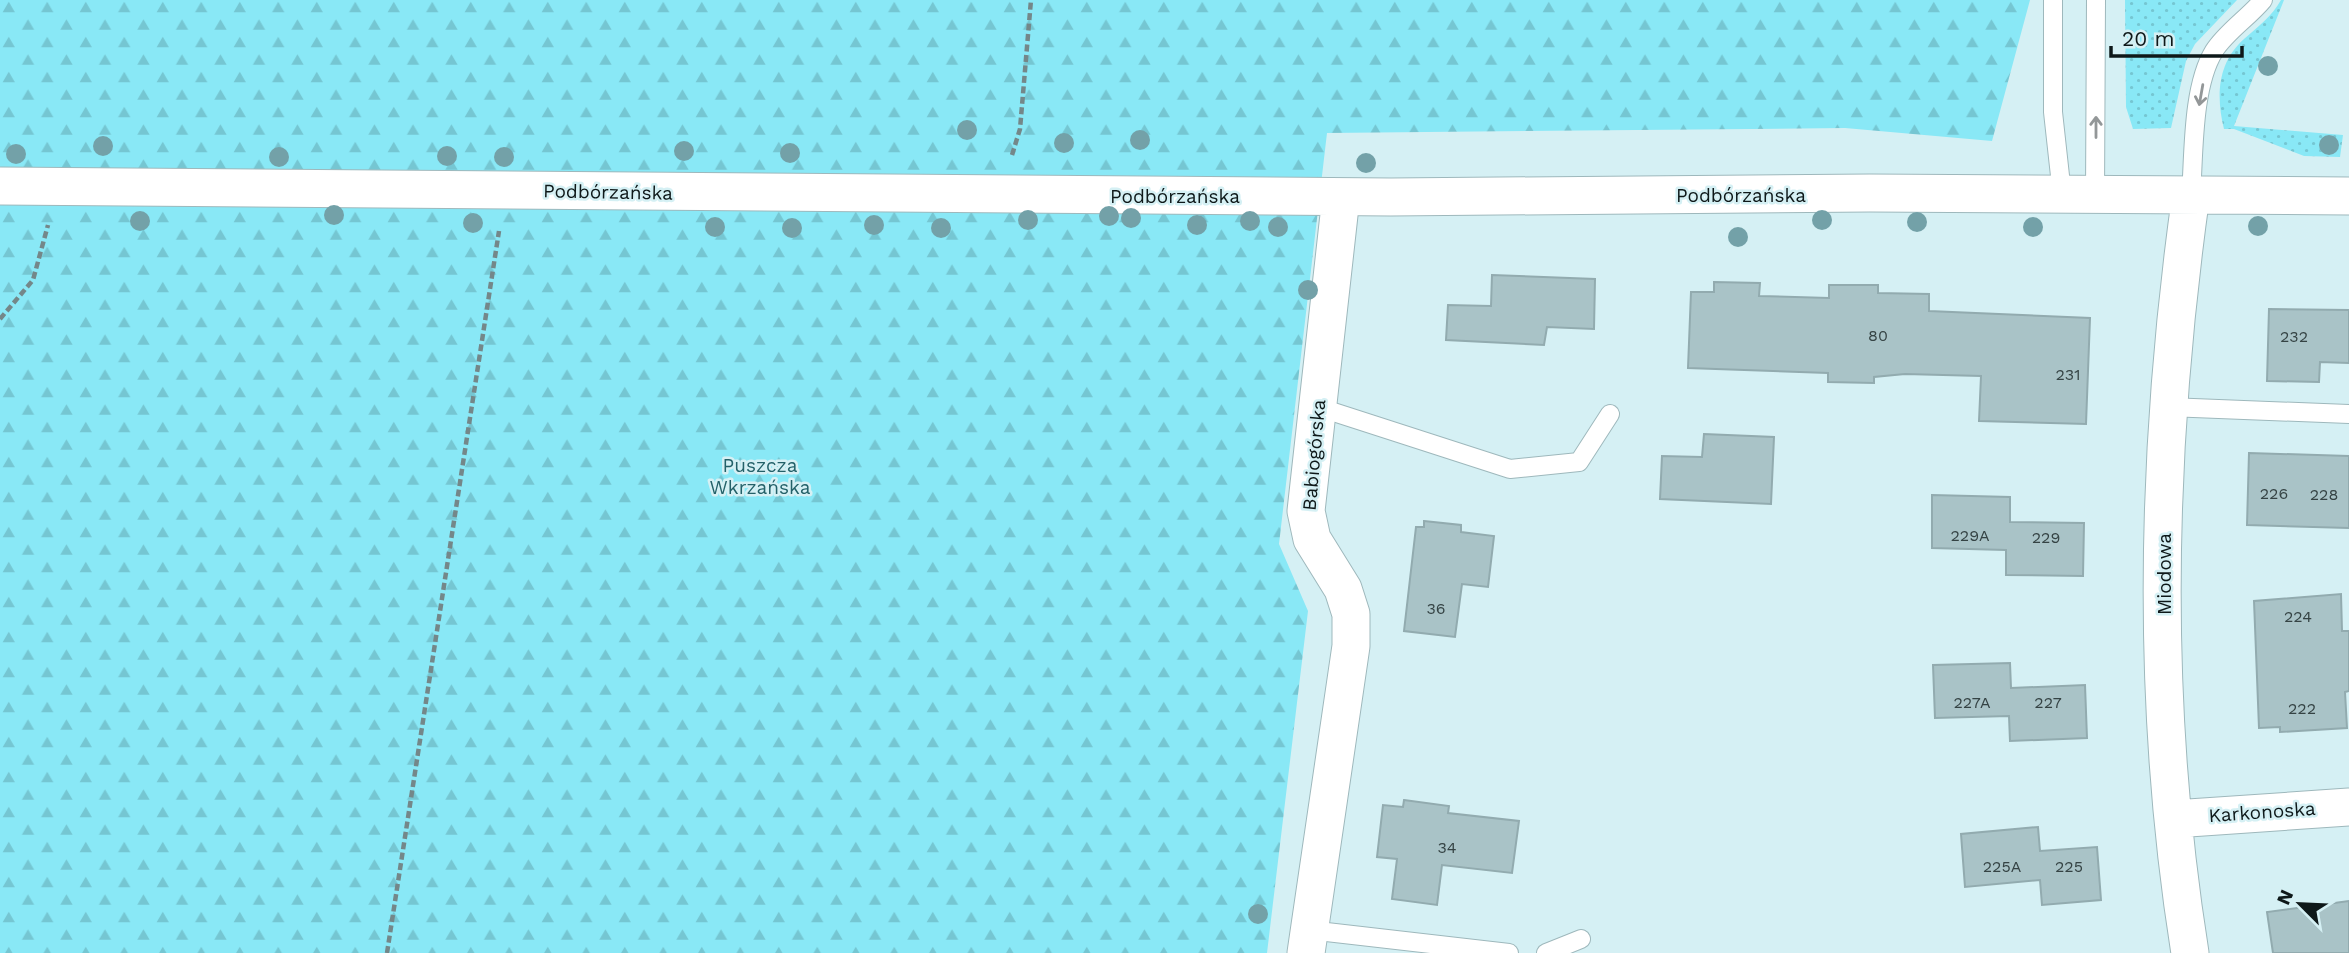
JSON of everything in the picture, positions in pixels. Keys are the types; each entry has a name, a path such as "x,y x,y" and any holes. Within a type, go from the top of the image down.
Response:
{"street":[{"name":"Podbórzańska","path":"0,186 1001,196 2349,196"},
{"name":"Miodowa","path":"2190,953 2180,893 2167,720 2163,568 2168,407 2191,195"},
{"name":"Babiogórska","path":"1308,941 1351,646 1351,614 1343,589 1312,539 1307,511 1341,197"},
{"name":"Karkonoska","path":"2174,819 2349,807"}],"lane":[{"path":"2053,0 2053,112 2078,195"},
{"path":"2078,195 2096,0"},
{"path":"2191,195 2200,94 2208,63 2223,40 2263,0"},
{"path":"1318,407 1510,469 1579,462 1609,414"},
{"path":"2168,407 2349,414"},
{"path":"1546,953 1581,939"},
{"path":"1308,941 1509,953"}],"path":[{"path":"1001,196 1020,129 1031,0"},
{"path":"0,318 33,280 48,226 43,186"},
{"path":"387,953 505,191"}],"green space":[{"name":"Puszcza Wkrzańska","path":"0,0 2030,0 1992,141 1845,128 1327,133 1279,544 1308,611 1267,953 0,953"},
{"path":"2125,0 2237,0 2195,44 2186,61 2171,128 2133,129 2126,107"},
{"path":"2281,0 2284,0 2234,126 2343,135 2340,157 2304,156 2234,129 2224,129 2220,93 2228,59 2235,48 2269,16"}],"building":[{"path":"1492,275 1595,279 1594,329 1547,327 1544,345 1446,340 1448,305 1491,306"},
{"path":"1714,282 1760,283 1759,296 1829,298 1829,285 1878,285 1878,293 1929,294 1929,311 2090,318 2086,424 1979,421 1981,376 1905,374 1874,377 1874,383 1828,382 1828,373 1688,368 1691,292 1714,292"},
{"path":"2269,309 2349,310 2349,363 2320,362 2319,382 2267,381"},
{"path":"1704,434 1774,437 1771,504 1660,499 1662,456 1702,457"},
{"path":"2249,453 2349,456 2349,528 2247,525"},
{"path":"1932,495 2010,497 2010,522 2084,523 2083,576 2006,575 2006,550 1932,548"},
{"path":"1424,521 1461,525 1461,532 1494,536 1488,587 1462,584 1455,637 1404,631 1416,527 1424,527"},
{"path":"2341,594 2342,631 2349,631 2349,691 2345,692 2347,728 2280,732 2280,727 2259,728 2254,601"},
{"path":"2010,663 2011,688 2085,685 2087,738 2010,741 2009,716 1935,718 1933,665"},
{"path":"1404,800 1449,806 1448,813 1519,821 1512,873 1442,865 1437,905 1392,899 1397,859 1377,857 1383,805 1403,807"},
{"path":"2038,827 2040,851 2097,847 2101,900 2042,905 2040,880 1965,887 1961,834"},
{"path":"2349,901 2349,953 2273,953 2267,912"}]}
